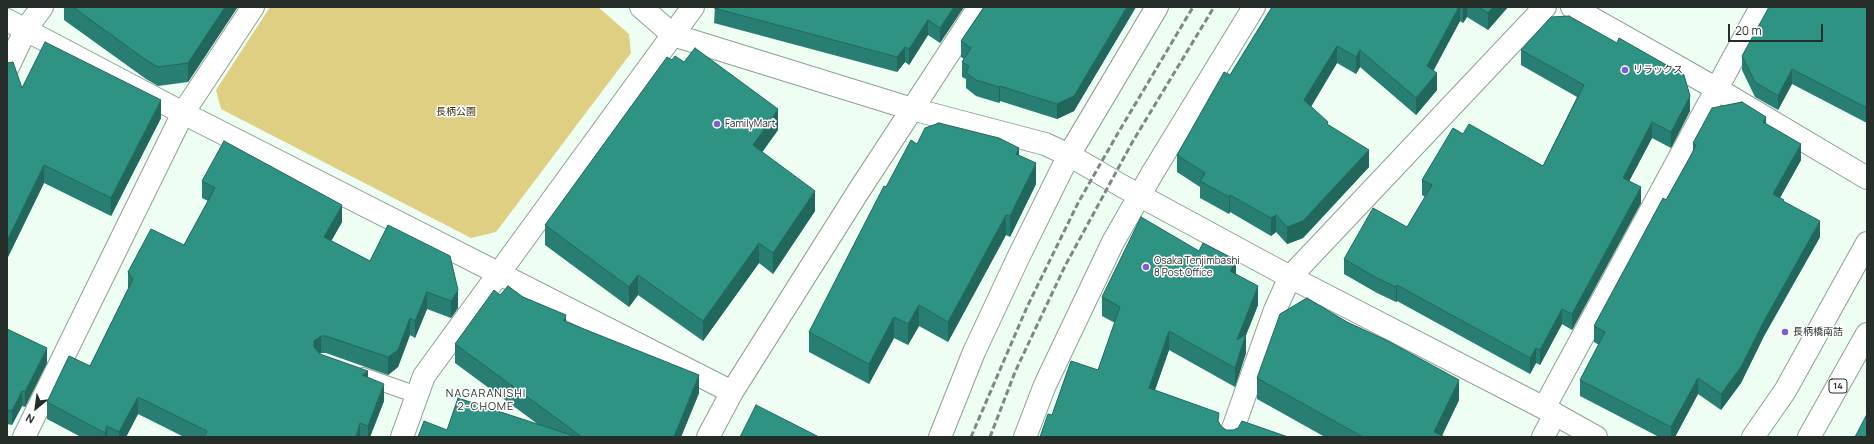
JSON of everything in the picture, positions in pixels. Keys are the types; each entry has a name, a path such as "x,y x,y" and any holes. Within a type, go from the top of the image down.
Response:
{"street":[{"path":"7,69 16,25 42,7"},
{"path":"24,437 183,113 253,7"},
{"path":"641,7 673,35 912,109 1045,144 1077,160 1130,191 1290,277 1549,411 1596,437"},
{"path":"402,437 424,376 693,7"},
{"path":"708,437 732,392 912,109 979,7"},
{"path":"940,437 974,352 1018,258 1077,160 1157,7"},
{"path":"1025,437 1045,385 1113,242 1130,191 1254,7"},
{"path":"1230,437 1275,310 1290,277 1545,7"},
{"path":"1572,7 1717,89 1867,178"},
{"path":"1543,437 1549,411 1761,7"},
{"path":"16,25 183,113 498,275 732,392"},
{"path":"1753,437 1785,391 1867,242"},
{"name":"14","path":"1809,437 1867,334"}],"lane":[{"path":"352,372 417,395"}],"green space":[{"name":"長柄公園","path":"270,7 598,7 629,34 631,53 496,232 471,238 221,109 216,90"}],"building":[{"path":"73,7 225,7 188,63 158,67 146,60"},
{"path":"954,7 940,28 928,20 909,49 905,47 897,57 714,8"},
{"path":"984,7 1127,7 1074,96 1057,104 976,80 966,73 969,66 962,62 971,48 961,41"},
{"path":"1272,7 1459,7 1427,66 1437,73 1416,98 1360,50 1356,57 1337,46 1304,100 1328,122 1327,124 1369,150 1303,221 1287,227 1276,215 1271,218 1230,195 1229,197 1200,181 1205,173 1177,155 1224,72 1230,75"},
{"path":"1478,7 1493,7 1488,13"},
{"path":"1769,7 1867,7 1867,108 1792,69 1778,96 1755,82 1742,56"},
{"path":"1569,16 1617,43 1619,38 1684,75 1690,96 1671,132 1652,122 1623,178 1641,187 1572,314 1562,309 1540,350 1536,348 1530,358 1397,285 1396,287 1377,278 1344,259 1373,208 1407,227 1432,185 1422,180 1453,128 1463,134 1469,124 1543,166 1584,85 1521,50 1551,17"},
{"path":"45,42 161,100 111,198 44,165 7,241 7,63 13,62 22,88"},
{"path":"695,48 778,109 753,145 815,191 773,253 759,243 703,321 638,275 629,287 545,225 667,57 672,60 675,56 684,62"},
{"path":"1742,102 1766,117 1763,122 1801,144 1773,194 1820,221 1764,321 1741,367 1721,394 1698,378 1671,427 1580,380 1605,332 1594,326 1663,198 1666,200 1690,157 1696,145 1693,143 1712,108"},
{"path":"939,123 999,138 1019,148 1016,154 1036,163 1010,216 1006,215 948,322 919,305 908,324 894,317 869,364 809,332 884,186 886,187 911,140 917,144 925,128"},
{"path":"224,141 342,205 324,237 370,261 388,225 450,256 458,290 451,301 427,292 415,321 410,318 398,350 388,357 326,336 321,336 314,341 314,347 320,354 368,371 362,375 384,384 368,426 360,423 356,437 204,437 207,431 138,397 119,432 107,426 105,433 47,402 69,356 90,366 133,279 128,272 151,229 184,245 215,188 202,181"},
{"path":"1141,217 1199,251 1203,243 1236,260 1230,271 1258,286 1237,340 1246,334 1235,368 1169,331 1149,388 1219,413 1218,421 1226,430 1238,428 1242,421 1288,437 1040,437 1048,414 1052,415 1071,361 1098,370 1120,307 1102,297"},
{"path":"508,286 523,297 566,315 564,321 699,375 674,437 582,437 455,344 494,290 500,295"},
{"path":"1307,298 1347,322 1388,341 1459,380 1434,432 1445,437 1363,437 1257,378 1280,314"},
{"path":"7,329 47,348 25,392 22,391 12,411 7,410"},
{"path":"458,398 577,437 418,437 424,421 447,430"},
{"path":"756,405 819,437 740,437"},
{"path":"1867,414 1867,437 1855,437"}],"railway":[{"path":"971,437 1027,307 1078,203 1193,7"},
{"path":"990,437 1015,372 1065,266 1133,141 1214,7"}],"place":[{"name":"リラックス","path":"1625,70"},
{"name":"FamilyMart","path":"717,124"},
{"name":"Osaka Tenjimbashi 8 Post Office","path":"1146,267"},
{"name":"長柄橋南詰","path":"1785,332"}],"district":[{"name":"NAGARANISHI 2-CHOME","path":"486,400"}]}
